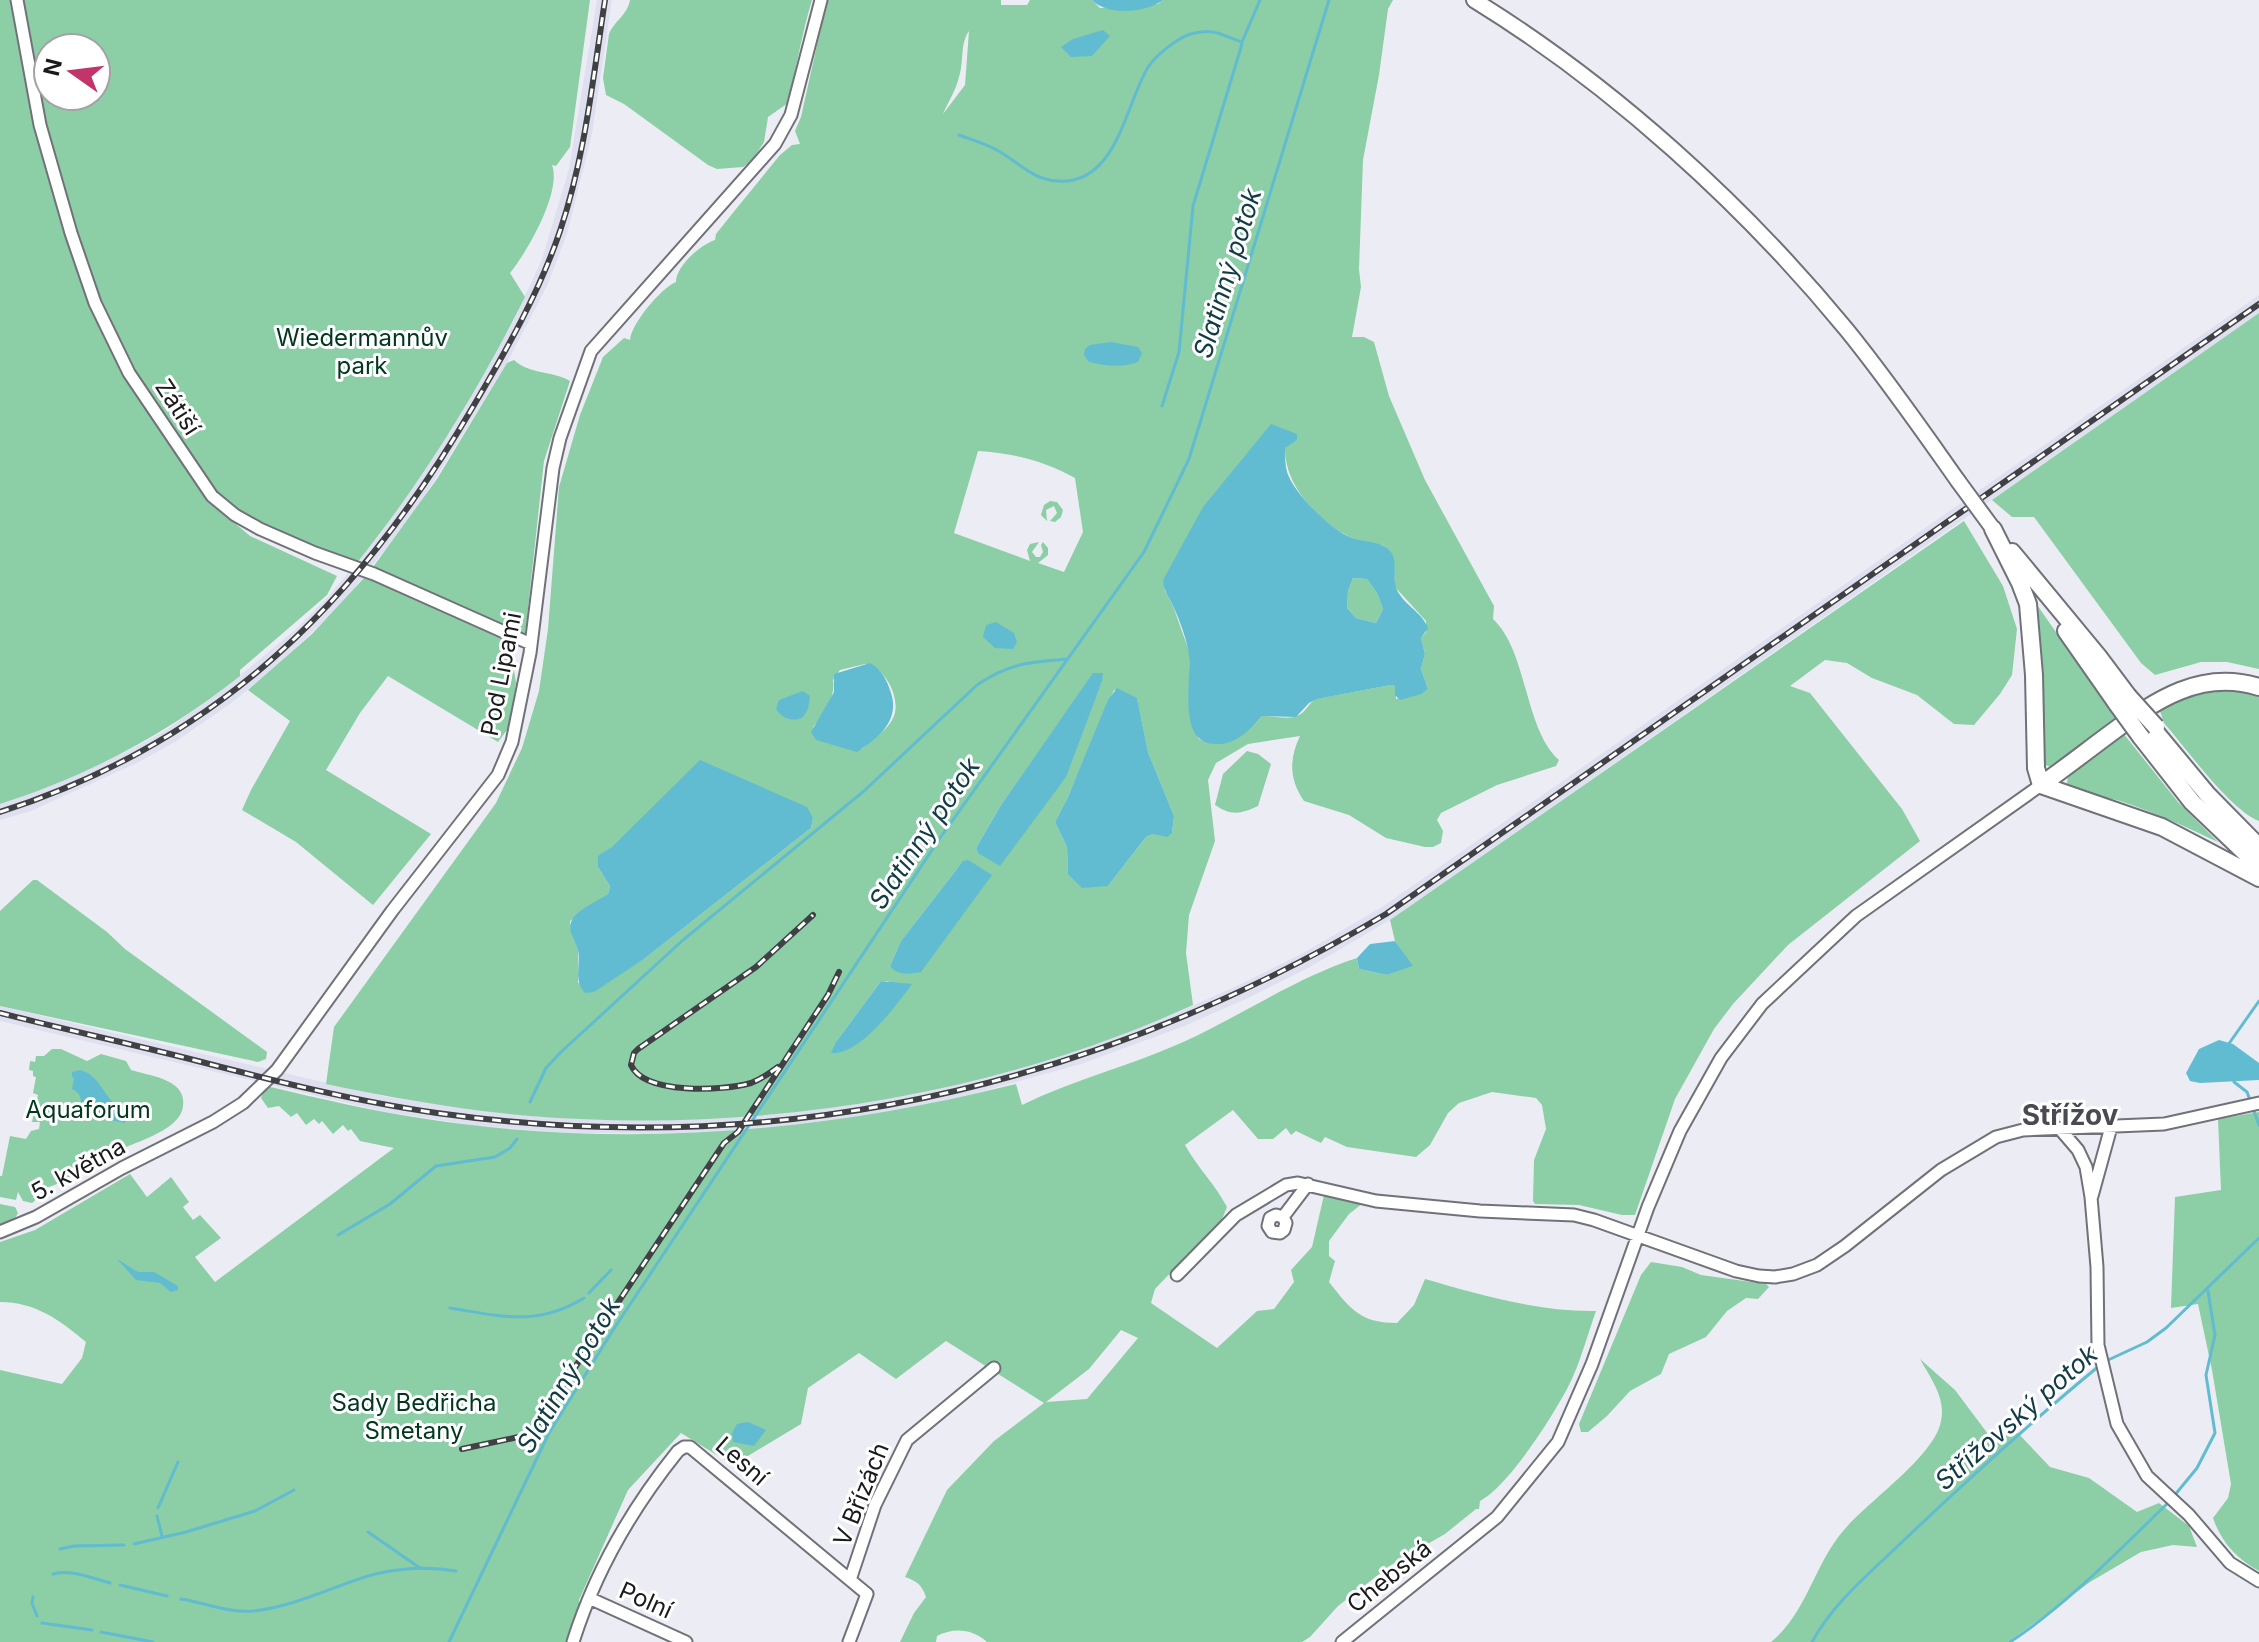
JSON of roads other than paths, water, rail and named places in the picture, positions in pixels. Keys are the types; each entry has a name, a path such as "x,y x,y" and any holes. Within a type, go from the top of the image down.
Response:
{"highway":[{"path":"1992,528 2090,645 2122,700 2259,847"},
{"path":"1992,528 2028,604 2034,663 2036,768 2041,785"},
{"path":"2041,785 2137,714 2168,695 2195,684 2210,682 2240,682 2259,687"},
{"path":"2150,731 2232,811 2259,829"},
{"path":"2150,731 2192,802 2259,866"},
{"path":"2041,785 2162,827 2259,878"}],"main road":[{"path":"1474,0 1539,42 1592,82 1688,165 1769,243 1845,329 1992,528"}],"street":[{"name":"Zátiší","path":"17,0 40,125 95,303 129,373 212,496 235,515 260,529 374,574 531,644"},
{"name":"Pod Lipami","path":"257,1091 277,1070 392,911 498,775 512,742 531,644 553,468 591,351 775,144 791,115 821,0"},
{"name":"Chebská","path":"1342,1642 1497,1517 1558,1442 1592,1364 1637,1237 1680,1131 1721,1058 1762,1004 1856,916 2041,785"},
{"name":"5. května","path":"0,1232 36,1217 122,1168 213,1122 257,1091"},
{"path":"1177,1275 1236,1215 1291,1183 1308,1184 1376,1201 1467,1210 1574,1215 1759,1276 1793,1274 1817,1265 1930,1179 1996,1137 2023,1130 2164,1124 2259,1103"},
{"path":"2091,1197 2111,1127"},
{"path":"2060,1129 2078,1150 2086,1167 2097,1267 2098,1345 2117,1424 2147,1476 2189,1515 2230,1563 2259,1581"},
{"path":"1283,1217 1308,1184"},
{"name":"V Břízách","path":"850,1580 875,1505 907,1440 994,1368"},
{"name":"Lesní","path":"573,1642 589,1598 625,1525 684,1447 696,1450 850,1580"},
{"path":"849,1642 867,1594 850,1580"},
{"name":"Polní","path":"589,1598 686,1642"}],"water":[{"path":"1092,0 1163,0 1147,8 1127,11 1107,9"},
{"path":"1103,30 1110,36 1092,56 1071,57 1061,47 1073,39"},
{"path":"1111,342 1138,347 1142,353 1138,362 1108,365 1089,362 1084,355 1090,345"},
{"path":"1271,424 1297,434 1297,440 1285,448 1285,463 1297,490 1314,510 1343,534 1380,544 1392,553 1397,590 1428,628 1421,638 1425,654 1421,669 1428,689 1400,700 1395,695 1395,686 1391,685 1317,699 1296,717 1262,716 1230,742 1216,744 1203,741 1190,721 1187,644 1163,580 1203,507","holes":["1353,578 1367,579 1383,609 1376,623 1356,618 1347,608"]},
{"path":"996,622 1014,633 1017,642 1013,649 995,648 983,637 986,625"},
{"path":"870,663 884,676 891,693 893,712 886,727 857,752 816,740 811,732 834,692 834,674"},
{"path":"1093,673 1103,673 1102,681 1066,777 1000,866 978,853 976,848 1001,805"},
{"path":"1117,688 1137,698 1148,752 1174,816 1172,833 1167,837 1153,834 1146,837 1108,886 1082,888 1068,874 1067,847 1055,822 1108,700"},
{"path":"803,691 810,696 803,717 792,719 778,712 779,700"},
{"path":"700,760 807,807 813,818 811,828 644,959 594,992 585,993 579,983 579,956 570,924 579,912 608,894 610,886 598,867 598,856 613,846"},
{"path":"968,860 992,875 921,972 904,974 893,969 890,966 901,941 963,861"},
{"path":"1395,941 1413,966 1387,975 1359,969 1357,958 1370,944"},
{"path":"881,981 912,984 865,1038 842,1052 831,1053 836,1042"},
{"path":"2219,1040 2233,1044 2259,1063 2259,1080 2190,1081 2186,1073 2199,1049"},
{"path":"80,1070 93,1077 121,1109 120,1112 127,1114 125,1123 79,1114 81,1100 72,1089 72,1072"},
{"path":"117,1259 138,1272 154,1272 178,1286 178,1290 171,1292 160,1283 136,1280"},
{"path":"748,1422 766,1430 754,1446 733,1442 732,1433 737,1424"}],"waterway":[{"path":"959,135 993,148 1048,180 1078,179 1093,171 1106,157 1147,69 1157,57 1182,38 1199,32 1213,32 1242,42 1260,0"},
{"name":"Slatinný potok","path":"449,1642 549,1433 615,1327 940,838 1144,552 1189,459 1329,0"},
{"path":"1162,406 1179,352 1193,206 1242,44"},
{"path":"530,1102 546,1068 561,1052 683,940 864,791 977,685 999,672 1020,665 1068,659"},
{"name":"Střížovský potok","path":"2228,1045 2259,1001"},
{"name":"Střížovský potok","path":"2234,1082 2247,1092 2259,1125"},
{"path":"338,1235 390,1204 436,1166 495,1157 510,1148 517,1139"},
{"name":"Střížovský potok","path":"2106,1361 2147,1342 2166,1328 2259,1238"},
{"path":"589,1293 611,1270"},
{"path":"2174,1496 2197,1468 2215,1433 2206,1375 2215,1335 2208,1291"},
{"path":"450,1308 502,1316 534,1316 567,1307 584,1298"},
{"name":"Střížovský potok","path":"1812,1642 1831,1614 1865,1577 1999,1452 2099,1366"},
{"path":"158,1508 178,1462"},
{"path":"134,1544 255,1511 294,1490"},
{"path":"2010,1642 2073,1593 2169,1502"},
{"path":"157,1516 162,1536"},
{"path":"368,1532 420,1568"},
{"path":"60,1549 124,1545"},
{"path":"181,1599 225,1609 253,1611 291,1603 378,1574 417,1568 456,1571"},
{"path":"53,1574 74,1573 110,1583"},
{"path":"120,1585 167,1596"},
{"path":"33,1597 37,1616"},
{"path":"42,1623 92,1630"},
{"path":"101,1632 153,1642"}],"railway":[{"path":"0,812 79,782 151,746 216,704 277,655 332,601 383,541 474,405 522,320 552,254 569,203 582,146 605,0"},
{"path":"0,1013 374,1102 437,1113 563,1125 687,1127 809,1117 929,1097 1046,1066 1162,1025 1275,974 1386,914 2259,304"},
{"path":"778,1067 751,1083 705,1089 651,1082 639,1075 631,1065 638,1049 756,967 813,915"},
{"path":"462,1449 523,1436 536,1426 724,1143 738,1132 828,995 839,972"}],"district":[{"name":"Střížov","path":"2070,1115"}],"park label":[{"name":"Wiedermannův park","path":"362,351"},
{"name":"Aquaforum","path":"88,1109"},
{"name":"Sady Bedřicha Smetany","path":"414,1416"}]}
